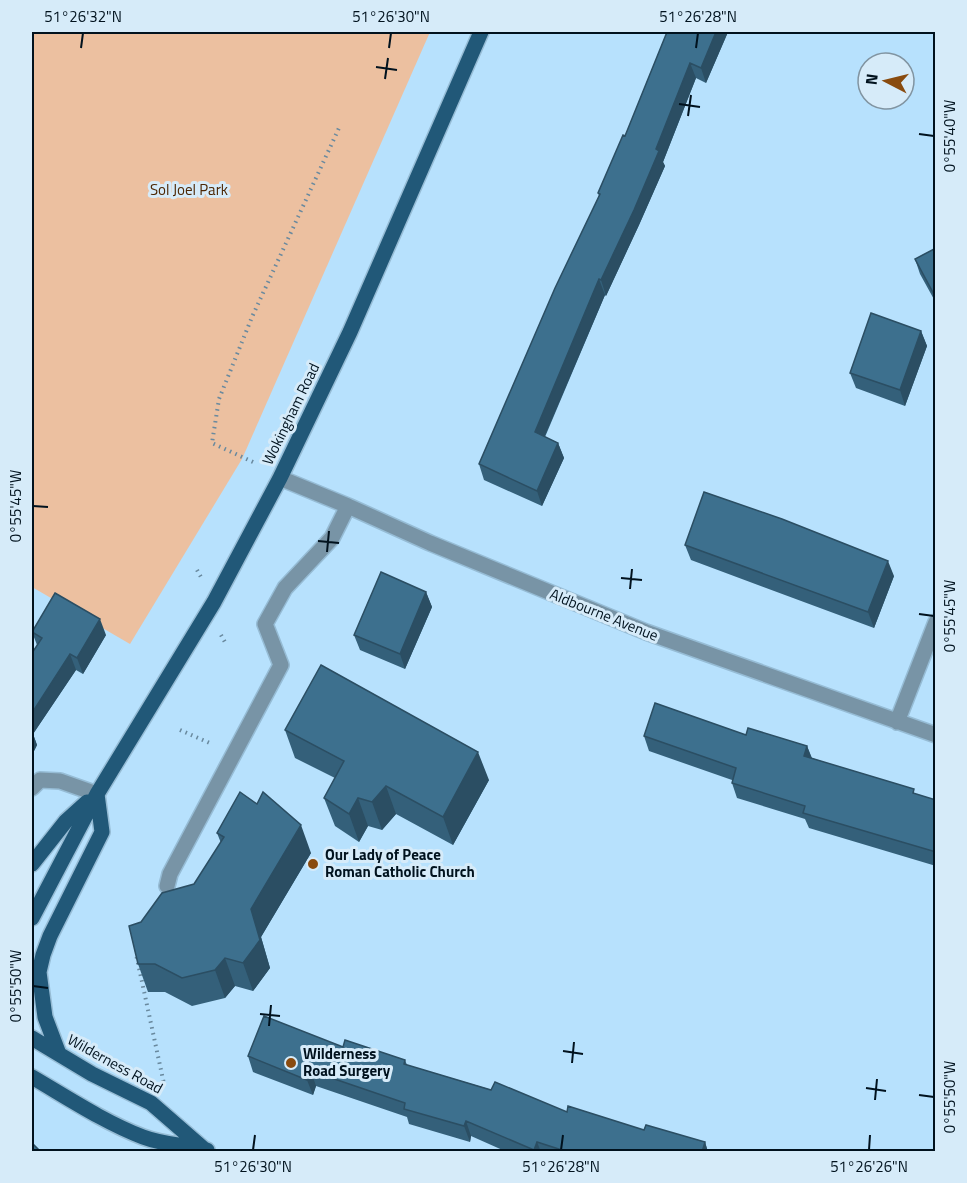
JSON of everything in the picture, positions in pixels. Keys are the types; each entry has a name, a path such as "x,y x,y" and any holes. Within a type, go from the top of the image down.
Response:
{"main road":[{"name":"Wokingham Road","path":"32,918 97,794 214,602 280,478 350,332 481,32"},
{"name":"Wokingham Road","path":"32,864 66,821 97,794"},
{"path":"59,1054 45,1017 39,972 50,936 102,832 97,794"},
{"name":"Wilderness Road","path":"32,1038 92,1074 151,1103 207,1151"},
{"name":"Wilderness Road","path":"32,1077 111,1123 144,1137 171,1145 207,1151"}],"street":[{"name":"Aldbourne Avenue","path":"280,478 646,632 936,735"},
{"path":"167,886 170,874 281,665 265,624 285,588 332,538 348,506"},
{"path":"897,722 936,622"},
{"path":"32,788 40,780 60,781 97,794"}],"path":[{"path":"253,462 212,443 219,399 252,317 339,128"},
{"path":"180,730 234,754"},
{"path":"141,945 136,954 165,1083"}],"green space":[{"name":"Sol Joel Park","path":"32,32 430,32 242,459 130,644 32,587"}],"building":[{"path":"667,32 716,32 701,68 690,63 656,149 659,151 634,210 601,280 599,279 535,432 558,443 537,491 479,464 555,288 600,194 598,193 623,135 625,136"},
{"path":"936,248 936,298 915,259"},
{"path":"871,313 921,331 900,390 850,373"},
{"path":"704,492 782,519 888,561 868,612 685,545"},
{"path":"381,572 426,592 400,654 354,635"},
{"path":"55,593 100,619 77,658 70,654 32,713 32,653 42,638 32,632"},
{"path":"321,665 478,752 443,817 386,786 372,802 358,798 349,814 324,798 344,761 285,730"},
{"path":"655,703 746,735 748,728 807,746 804,756 914,789 913,793 936,800 936,852 803,813 805,806 732,783 736,768 644,736"},
{"path":"240,792 257,804 263,792 301,825 251,909 260,940 243,963 225,958 215,970 182,978 155,964 138,964 129,926 141,922 162,893 194,884 224,837 217,833"},
{"path":"264,1016 343,1047 345,1040 405,1060 404,1064 491,1090 495,1082 567,1112 568,1106 644,1130 646,1125 705,1142 702,1152 568,1152 537,1142 534,1150 466,1121 464,1126 404,1109 405,1103 311,1071 307,1080 248,1056"},
{"path":"32,1143 41,1152 32,1152"}],"place":[{"name":"Our Lady of Peace Roman Catholic Church","path":"313,864"},
{"name":"Wilderness Road Surgery","path":"291,1063"}]}
